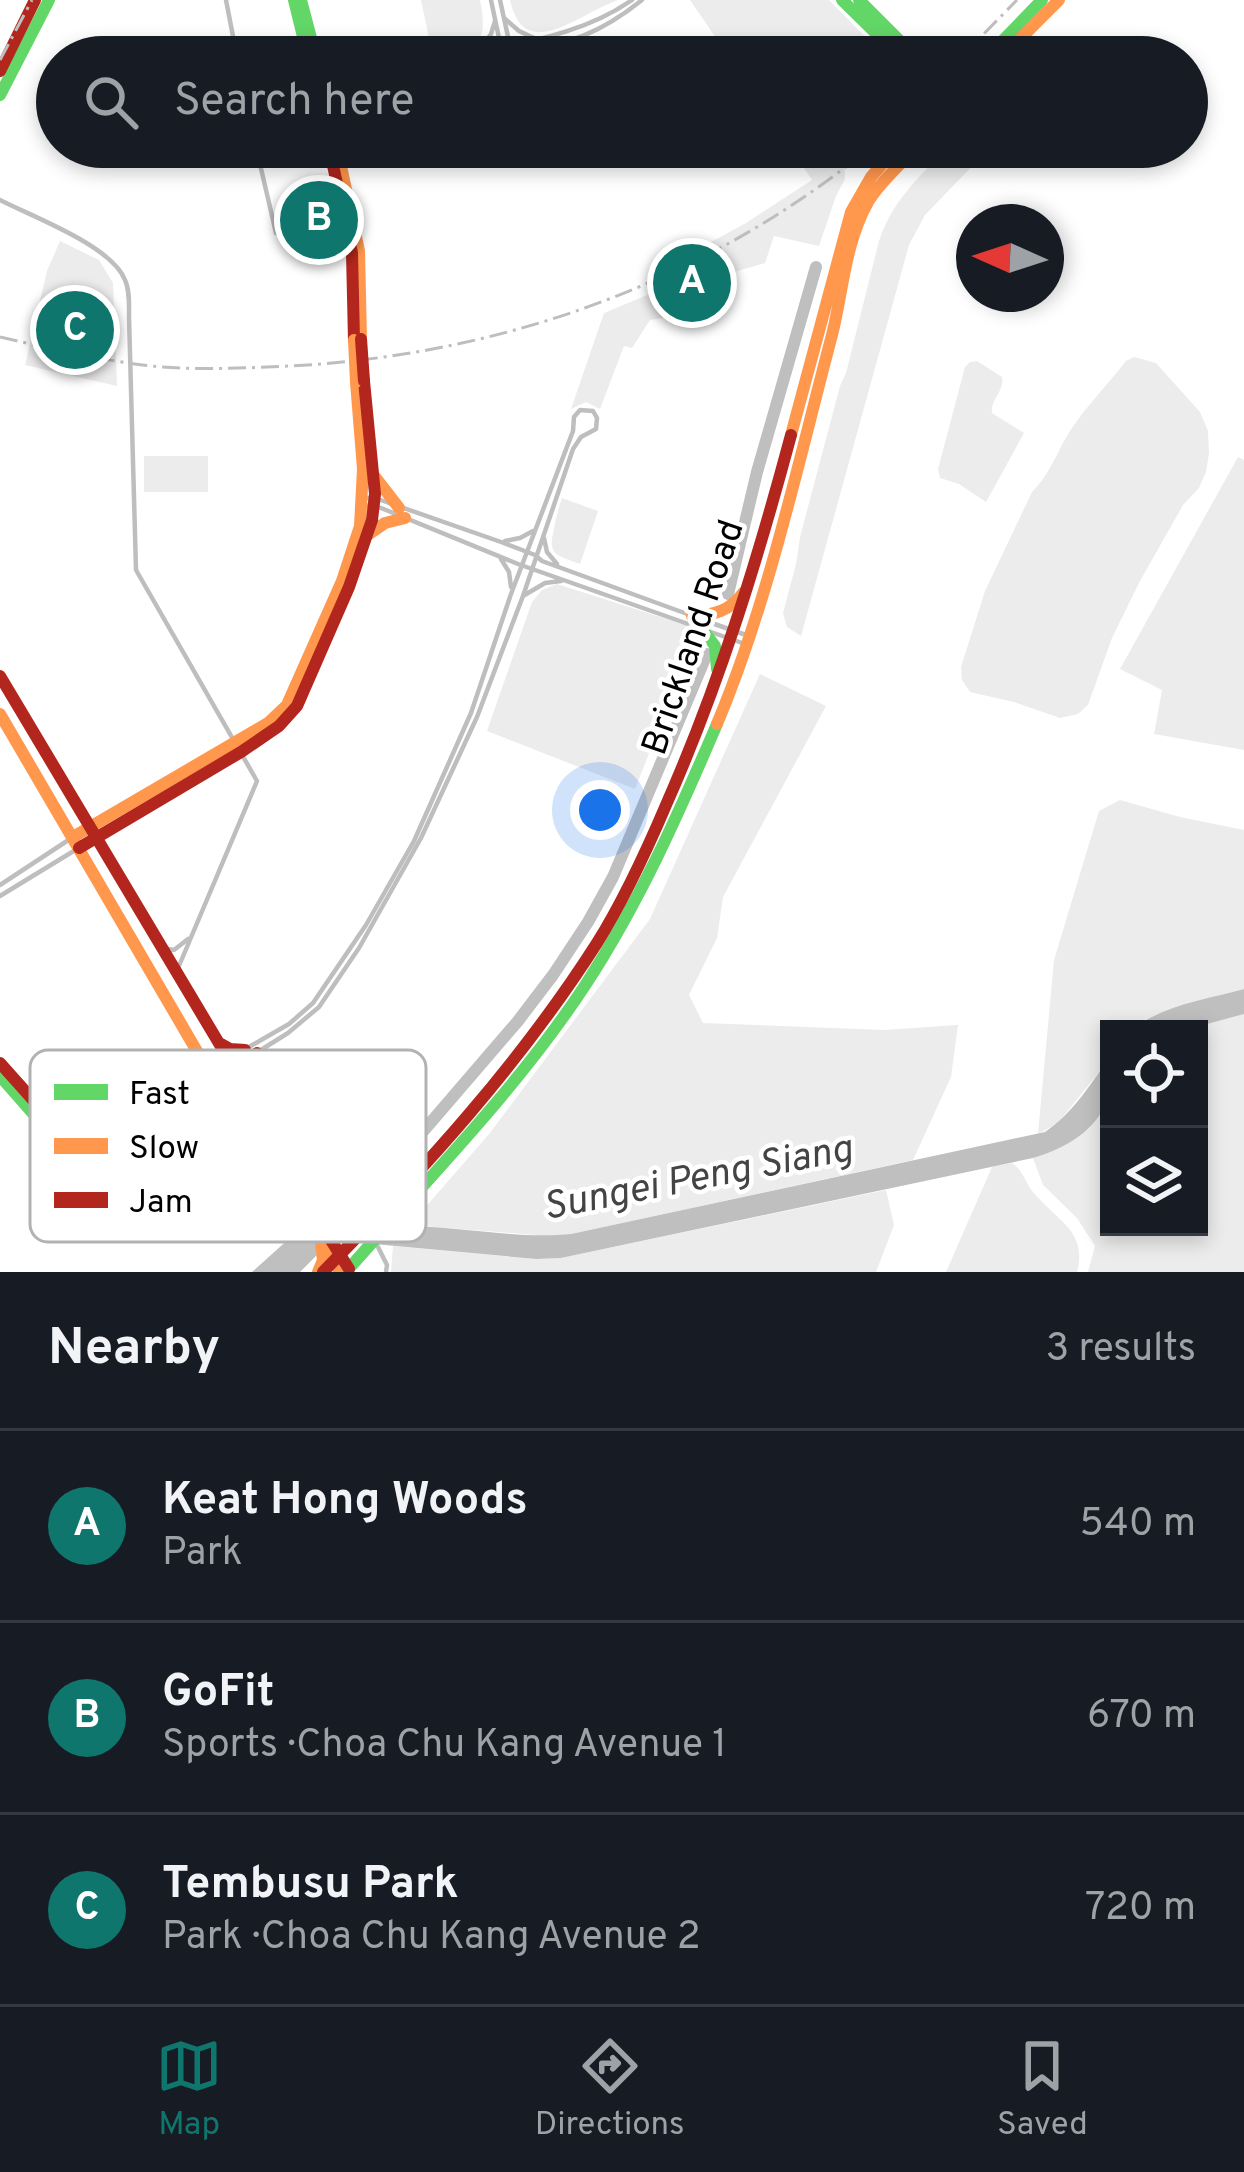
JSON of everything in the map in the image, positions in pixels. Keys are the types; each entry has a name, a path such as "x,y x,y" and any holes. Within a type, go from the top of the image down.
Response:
{"street":[{"path":"0,71 35,0"},
{"path":"0,95 49,0"},
{"path":"226,0 233,36"},
{"path":"298,0 307,36"},
{"path":"491,0 499,36"},
{"path":"500,0 508,36"},
{"path":"553,36 593,22 632,0"},
{"path":"585,36 619,19 642,0"},
{"path":"842,0 879,36"},
{"path":"859,0 895,36"},
{"path":"1007,36 1042,0"},
{"path":"1023,36 1059,0"},
{"path":"504,18 530,36"},
{"path":"489,36 495,19"},
{"path":"261,168 276,233"},
{"path":"237,746 279,726 297,706 369,535 352,253 337,168"},
{"name":"Brickland Road","path":"426,1172 518,1076 584,987 632,910 688,795 740,637 845,231 861,189 876,168"},
{"name":"Brickland Road","path":"426,1166 510,1065 597,943 640,865 717,681 761,598 856,232 869,200 897,168"},
{"path":"0,200 101,251 124,276 130,317 136,570 255,776 256,787 176,974"},
{"path":"445,782 522,565 531,554 541,530 577,441 596,429 597,418 589,410 580,410 574,417 541,530 544,545 560,567"},
{"path":"366,452 384,492 402,513"},
{"path":"0,885 237,746 287,705 350,561 369,502 372,470"},
{"path":"369,502 501,542 740,637"},
{"path":"369,502 522,565 704,630 740,637"},
{"path":"369,535 402,513"},
{"path":"501,542 541,530"},
{"path":"254,1050 314,1004 415,841 472,729 523,596 531,554"},
{"path":"496,555 509,572 511,594"},
{"path":"692,616 730,608 753,573"},
{"path":"523,596 545,583 566,581"},
{"path":"704,630 717,654 717,681"},
{"path":"0,676 222,1050"},
{"path":"0,714 196,1050"},
{"path":"0,896 76,842"},
{"path":"158,944 174,950 191,934"},
{"path":"213,1033 222,1044 237,1050"},
{"path":"254,1050 278,1035"},
{"path":"0,1063 30,1097"},
{"path":"0,1076 30,1110"},
{"name":"Brickland Road","path":"332,1261 372,1242"},
{"path":"377,1242 386,1272"}],"shaded area":[{"path":"421,0 480,0 480,36 429,36"},
{"path":"510,0 618,0 540,32 527,29 517,19"},
{"path":"690,0 829,0 864,36 715,36"},
{"path":"804,168 845,168 845,179 819,246 774,236 765,263 717,277 708,291 695,292 686,304 650,320 632,348 624,346 600,409 586,402 571,409 604,313 669,286 673,279 667,266 812,180"},
{"path":"928,168 970,168 925,215 909,245 801,636 787,627 783,613 800,537 879,241 899,201"},
{"path":"60,241 99,260 113,283 117,386 25,365 47,271"},
{"path":"1134,357 1156,363 1200,412 1208,431 1209,453 1199,488 1183,505 1140,581 1112,638 1088,705 1078,714 1060,718 970,692 961,667 985,591 1032,492 1078,420"},
{"path":"977,361 1002,377 992,413 1024,433 986,502 940,478 938,469 965,367"},
{"path":"144,456 208,456 208,492 144,492"},
{"path":"1238,457 1244,460 1244,750 1154,734 1162,690 1120,669"},
{"path":"562,498 598,511 580,564 553,550"},
{"path":"557,584 698,629 635,789 487,731 532,602 542,590"},
{"path":"760,674 826,706 723,897 717,938 689,995 703,1023 884,1030 958,1025 951,1077 913,1160 571,1234 426,1226 426,1207 489,1134 650,919"},
{"path":"1120,800 1244,830 1244,989 1144,1020 1100,1020 1100,1071 1058,1123 1038,1134 1054,960 1099,811"},
{"path":"1244,989 1244,1014 1208,1024 1208,1020 1147,1020 1172,1008"},
{"path":"1244,1014 1244,1272 1088,1272 1095,1246 1077,1218 1043,1185 1033,1158 1078,1136 1100,1110 1100,1236 1208,1236 1208,1024"},
{"path":"1100,1071 1096,1120 1067,1144 1033,1158 561,1258 352,1242 426,1242 426,1227 571,1234 1045,1132 1073,1107"},
{"path":"1012,1163 1074,1236 1077,1272 946,1272 992,1167"},
{"path":"886,1190 894,1225 876,1272 391,1272 393,1246 561,1258"},
{"path":"285,1242 339,1242 317,1255 300,1272 252,1272"}],"waterway":[{"path":"728,594 757,472 816,267"},
{"path":"426,1128 518,1021 588,922 613,877 707,654"}],"railway":[{"path":"0,60 32,0"},
{"path":"982,36 1017,0"},
{"path":"0,337 121,362 194,368 290,366 447,346 598,303 671,273 741,237 843,168"}],"traffic: fast":[{"path":"0,95 49,0"},
{"path":"294,0 303,36"},
{"path":"301,0 310,36"},
{"path":"842,0 879,36"},
{"path":"859,0 895,36"},
{"path":"1007,36 1042,0"},
{"path":"703,630 715,646 717,669"},
{"path":"426,1182 502,1096 606,953 673,824 717,724"},
{"path":"0,1076 30,1110"},
{"path":"346,1272 373,1242"}],"traffic: slow":[{"path":"1023,36 1059,0"},
{"path":"341,168 359,251 361,339"},
{"path":"791,435 851,212 879,168"},
{"path":"717,724 781,532 854,234 873,195 897,168"},
{"path":"354,340 356,382"},
{"path":"73,837 268,723 287,705 342,581 360,526 363,469 356,382"},
{"path":"375,477 399,508"},
{"path":"369,534 405,518"},
{"path":"692,616 721,611 743,593"},
{"path":"0,714 196,1050"},
{"path":"321,1242 340,1272"},
{"path":"318,1272 323,1260 321,1242"}],"traffic: jam":[{"path":"0,71 35,0"},
{"path":"334,168 352,253 354,340"},
{"path":"361,339 364,381"},
{"path":"79,848 241,752 279,726 297,706 349,587 372,520 375,494 364,381"},
{"path":"426,1162 536,1031 616,910 651,840 720,669 791,435"},
{"path":"0,676 223,1050"},
{"path":"221,1044 245,1050"},
{"path":"0,1063 30,1097"},
{"path":"332,1242 349,1269"},
{"path":"323,1272 351,1242"}],"place":[{"name":"GoFit","path":"319,220"},
{"name":"Keat Hong Woods","path":"692,283"},
{"name":"Tembusu Park","path":"75,330"}],"water label":[{"name":"Sungei Peng Siang","path":"698,1180"}]}
